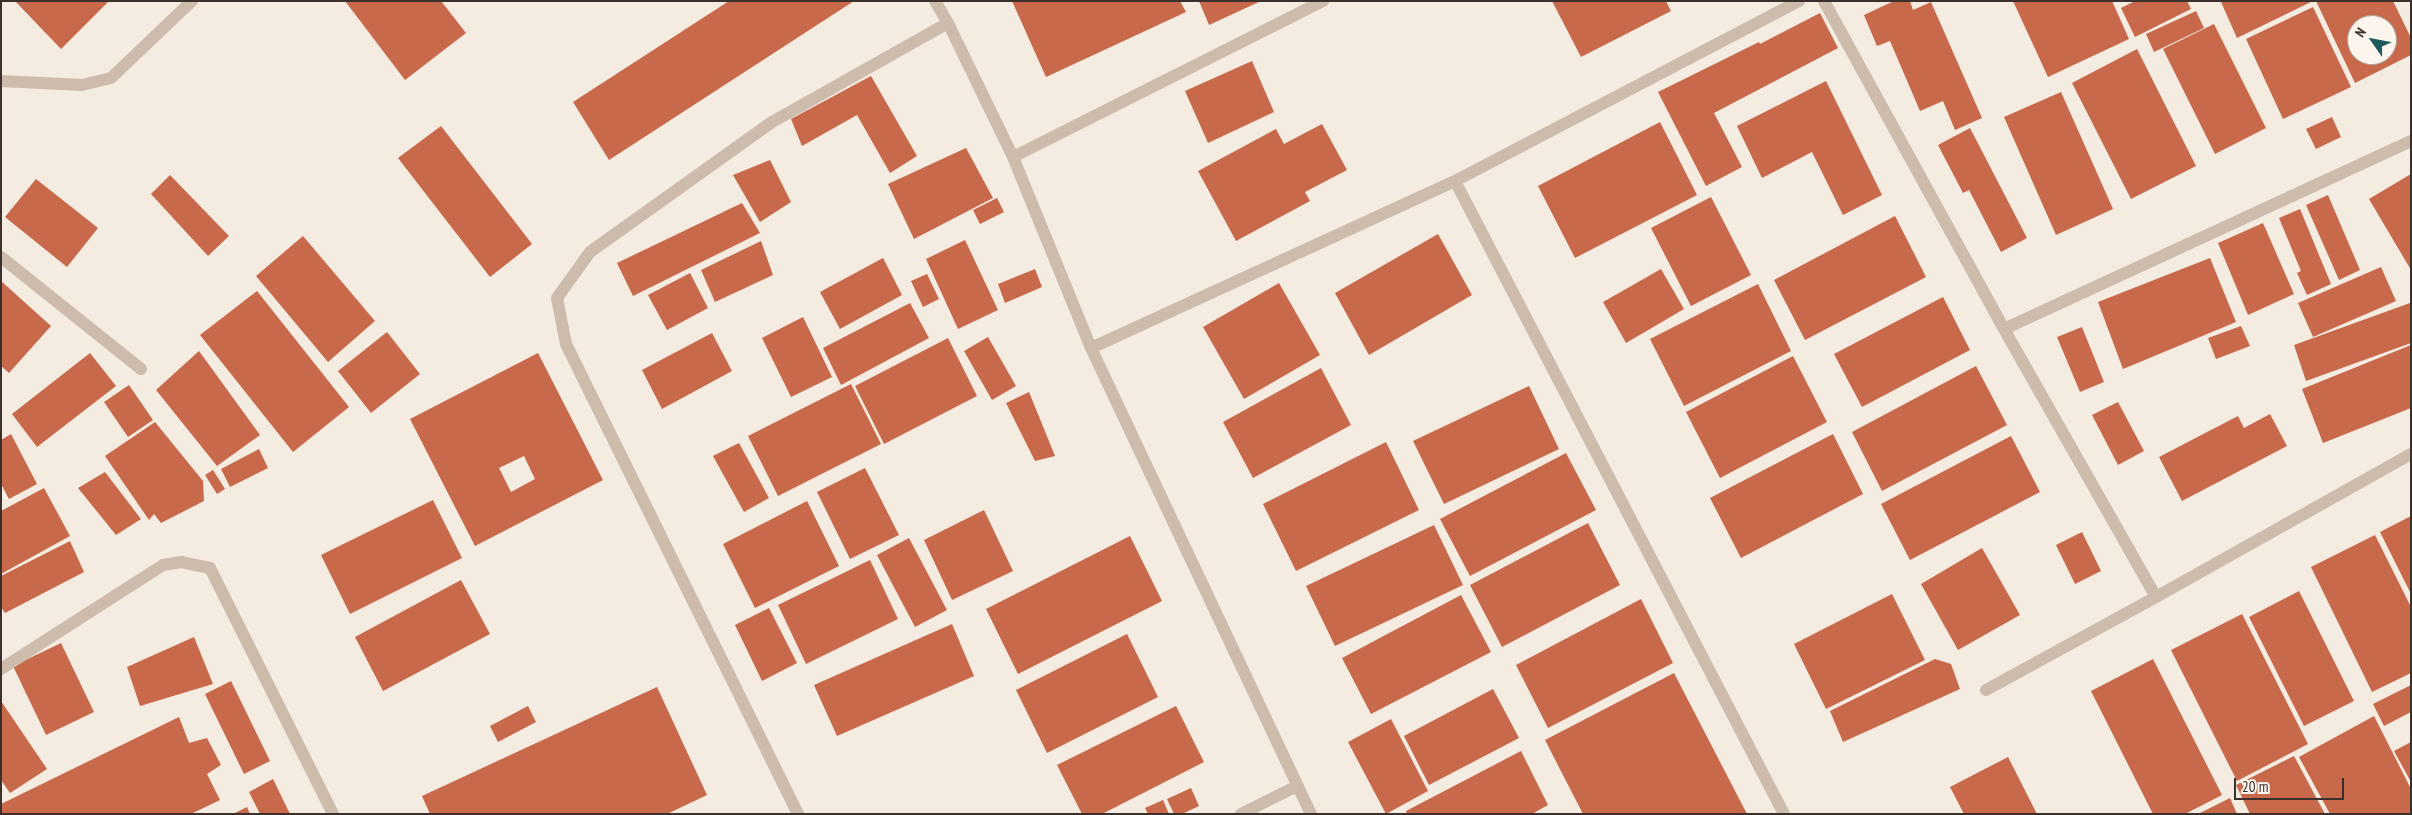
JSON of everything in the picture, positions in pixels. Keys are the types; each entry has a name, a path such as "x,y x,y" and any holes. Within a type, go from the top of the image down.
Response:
{"street":[{"path":"1,81 82,85 111,78 192,1"},
{"path":"935,1 948,23 1013,157 1091,348 1311,814"},
{"path":"1013,157 1323,1"},
{"path":"1091,348 1455,181 1799,1"},
{"path":"1824,1 2004,329 2156,597"},
{"path":"798,814 566,344 558,298 590,252 772,122 948,23"},
{"path":"2004,329 2411,141"},
{"path":"1455,181 1784,814"},
{"path":"1,257 141,369"},
{"path":"1986,690 2411,454"},
{"path":"1,669 162,565 181,562 210,568 332,814"},
{"path":"1241,814 1298,786"}],"building":[{"path":"15,1 109,1 61,49"},
{"path":"345,1 441,1 466,33 405,80"},
{"path":"729,1 854,1 609,160 573,102"},
{"path":"1012,1 1180,1 1186,12 1046,77"},
{"path":"1199,1 1261,1 1209,25"},
{"path":"1552,1 1666,1 1671,11 1581,57"},
{"path":"1894,1 1910,1 1913,10 1931,2 1982,118 1955,130 1943,101 1920,111 1890,41 1877,46 1864,15"},
{"path":"2013,1 2112,1 2129,39 2048,77"},
{"path":"2135,1 2187,1 2191,9 2135,37 2121,8"},
{"path":"2222,1 2313,1 2237,38"},
{"path":"2316,1 2393,1 2411,38 2411,55 2397,62 2397,15 2347,15 2347,65 2391,65 2355,83"},
{"path":"2313,7 2351,87 2283,119 2246,39"},
{"path":"2196,11 2204,28 2154,52 2146,34"},
{"path":"1820,13 1838,48 1714,113 1742,167 1706,186 1658,92 1759,42 1760,44"},
{"path":"2214,24 2266,128 2215,154 2163,49"},
{"path":"2137,49 2196,166 2131,199 2072,83"},
{"path":"1252,61 1274,112 1208,143 1185,91"},
{"path":"871,76 917,156 890,173 857,115 802,146 791,119"},
{"path":"1826,81 1882,195 1843,215 1812,152 1762,178 1737,126"},
{"path":"2061,92 2113,209 2056,235 2004,117"},
{"path":"2332,117 2341,137 2316,149 2306,129"},
{"path":"1660,122 1697,195 1575,258 1538,186"},
{"path":"1322,124 1347,170 1305,192 1310,201 1236,241 1198,171 1276,129 1284,144"},
{"path":"441,126 532,244 490,277 398,158"},
{"path":"1970,128 2027,238 2001,252 1969,190 1963,193 1938,145"},
{"path":"966,148 993,198 914,239 888,184"},
{"path":"770,160 791,202 760,222 733,175"},
{"path":"2411,174 2411,270 2369,199"},
{"path":"170,175 229,236 208,256 151,194"},
{"path":"36,179 98,228 67,267 5,217"},
{"path":"2328,195 2360,270 2339,280 2306,205"},
{"path":"1711,197 1751,275 1691,306 1651,228"},
{"path":"997,198 1004,212 980,224 973,210"},
{"path":"742,203 760,233 633,296 617,263"},
{"path":"2300,209 2331,284 2307,295 2297,273 2301,271 2279,218"},
{"path":"1895,216 1926,277 1805,340 1774,280"},
{"path":"2263,223 2294,294 2248,315 2218,243"},
{"path":"1438,234 1472,295 1369,355 1335,293"},
{"path":"303,236 375,321 328,362 256,276"},
{"path":"965,240 998,310 958,329 926,259"},
{"path":"761,241 773,275 715,302 701,270"},
{"path":"883,258 902,295 840,329 820,292"},
{"path":"2210,258 2236,322 2123,369 2098,302"},
{"path":"2381,267 2396,301 2313,337 2298,303"},
{"path":"1035,269 1042,287 1005,303 998,284"},
{"path":"1661,269 1684,309 1626,343 1603,302"},
{"path":"690,273 708,308 667,330 648,295"},
{"path":"927,274 939,299 923,307 911,281"},
{"path":"1,281 51,326 9,373 1,366"},
{"path":"1279,283 1320,355 1244,399 1203,327"},
{"path":"1758,284 1791,351 1684,406 1650,339"},
{"path":"257,291 349,407 293,452 200,335"},
{"path":"1943,297 1970,350 1862,407 1834,354"},
{"path":"910,303 929,338 841,385 823,348"},
{"path":"2410,303 2411,343 2306,381 2294,345"},
{"path":"803,317 832,377 791,397 762,338"},
{"path":"2241,326 2250,346 2216,359 2208,338"},
{"path":"2082,327 2104,382 2080,392 2057,337"},
{"path":"387,332 420,374 371,413 338,371"},
{"path":"712,333 732,371 662,409 642,370"},
{"path":"988,337 1016,386 992,400 964,351"},
{"path":"948,338 977,396 884,444 855,386"},
{"path":"2411,345 2411,408 2323,443 2302,389"},
{"path":"199,351 260,435 217,466 156,390"},
{"path":"90,353 116,386 37,447 12,414"},
{"path":"538,353 603,480 475,546 410,419","holes":["524,456 535,479 511,492 499,468"]},
{"path":"1793,356 1827,422 1720,478 1686,412"},
{"path":"1976,366 2007,425 1882,491 1852,432"},
{"path":"1321,368 1351,425 1253,478 1223,422"},
{"path":"851,384 881,444 778,496 748,436"},
{"path":"129,385 153,420 128,437 104,402"},
{"path":"1529,386 1559,449 1444,504 1413,441"},
{"path":"1029,392 1055,456 1035,461 1006,403"},
{"path":"2118,402 2144,451 2118,465 2092,415"},
{"path":"2270,414 2287,446 2182,501 2159,457 2238,416 2244,428"},
{"path":"155,422 203,481 204,501 161,523 154,514 149,520 105,456"},
{"path":"11,434 37,484 9,499 1,484 1,440"},
{"path":"1833,434 1863,494 1741,558 1710,498"},
{"path":"2011,436 2040,492 1910,560 1881,504"},
{"path":"1386,442 1419,510 1296,571 1263,504"},
{"path":"739,443 769,498 744,512 713,456"},
{"path":"259,449 268,468 230,487 221,469"},
{"path":"1566,453 1596,510 1470,576 1440,519"},
{"path":"865,468 899,535 850,559 817,492"},
{"path":"213,470 225,489 217,494 205,475"},
{"path":"105,472 141,519 116,535 78,488"},
{"path":"44,488 70,536 1,574 1,511"},
{"path":"433,500 462,558 350,614 321,555"},
{"path":"807,501 839,566 755,608 723,544"},
{"path":"984,510 1013,571 952,600 924,540"},
{"path":"2411,516 2411,594 2380,532"},
{"path":"1588,523 1620,585 1502,647 1470,585"},
{"path":"1434,525 1463,585 1335,646 1306,586"},
{"path":"2082,532 2101,571 2075,584 2056,545"},
{"path":"2375,535 2411,607 2411,673 2372,692 2311,567"},
{"path":"1130,536 1162,601 1018,674 986,609"},
{"path":"909,538 947,610 915,627 877,555"},
{"path":"70,541 84,572 5,613 1,607 1,576"},
{"path":"1982,548 2020,615 1958,650 1921,584"},
{"path":"870,560 898,619 806,664 778,605"},
{"path":"461,580 490,634 383,691 355,637"},
{"path":"2299,591 2354,701 2304,726 2249,617"},
{"path":"1892,594 1925,660 1826,709 1794,644"},
{"path":"1461,595 1491,652 1371,714 1342,658"},
{"path":"1641,599 1673,663 1548,728 1516,665"},
{"path":"769,608 797,663 762,681 735,625"},
{"path":"2242,614 2308,744 2237,781 2171,650"},
{"path":"952,624 974,676 837,736 814,685"},
{"path":"1127,634 1158,697 1047,753 1016,690"},
{"path":"194,637 213,684 140,706 127,667"},
{"path":"61,643 94,712 46,735 13,666"},
{"path":"1935,659 1951,664 1960,689 1843,742 1830,711"},
{"path":"2153,659 2222,795 2185,814 2153,814 2091,691"},
{"path":"1674,673 1747,814 1583,814 1545,740"},
{"path":"231,681 270,761 244,774 205,694"},
{"path":"2411,685 2411,712 2384,726 2373,704"},
{"path":"657,687 707,795 667,814 430,814 422,796"},
{"path":"1493,689 1519,738 1429,785 1404,736"},
{"path":"1,701 47,769 10,793 1,780"},
{"path":"528,706 536,722 498,742 490,726"},
{"path":"1176,706 1204,762 1102,814 1082,814 1057,765"},
{"path":"2374,716 2411,789 2411,814 2330,814 2299,757"},
{"path":"179,717 189,743 207,738 221,765 207,774 220,800 191,814 1,814 1,804"},
{"path":"1391,719 1428,791 1386,814 1348,742"},
{"path":"2411,742 2411,782 2394,751"},
{"path":"1521,751 1548,805 1532,814 1407,814 1406,811"},
{"path":"2294,756 2325,814 2250,814 2236,785"},
{"path":"2008,757 2037,814 1964,814 1950,787"},
{"path":"273,779 290,814 260,814 249,792"},
{"path":"1191,788 1199,806 1182,814 1174,814 1167,799"},
{"path":"2230,798 2237,814 2198,814"},
{"path":"1163,800 1169,814 1148,814 1145,808"},
{"path":"247,807 250,814 233,814"}]}
